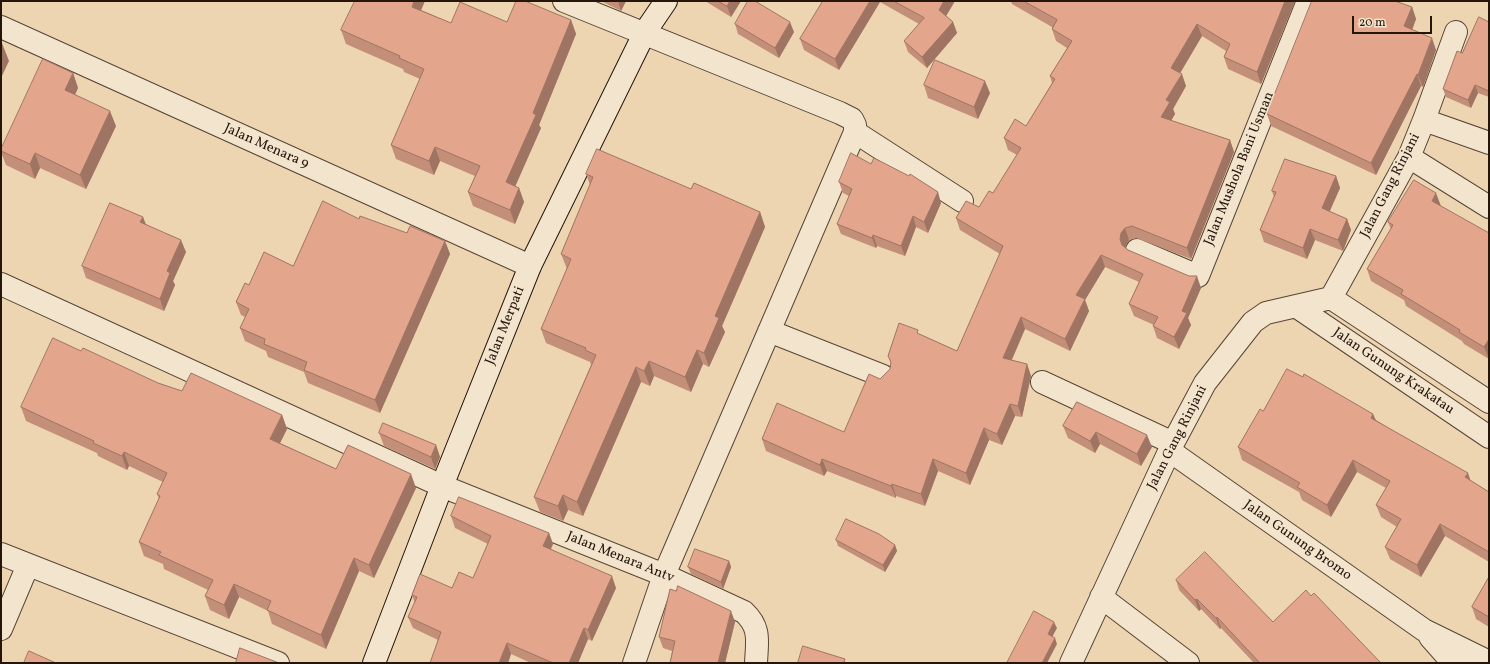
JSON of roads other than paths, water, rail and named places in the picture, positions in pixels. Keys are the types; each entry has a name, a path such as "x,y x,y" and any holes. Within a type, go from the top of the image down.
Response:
{"street":[{"path":"564,1 645,32 840,113 852,120 855,125 855,132 664,576 634,663"},
{"name":"Jalan Merpati","path":"374,663 442,486 530,266 645,32 666,1"},
{"name":"Jalan Mushola Bani Usman","path":"1137,250 1198,276 1308,1"},
{"name":"Jalan Menara 9","path":"1,27 530,266"},
{"path":"1424,120 1456,32"},
{"name":"Jalan Gang Rinjani","path":"1071,663 1171,447 1205,383 1253,322 1266,313 1331,298 1409,157 1424,120 1489,142"},
{"path":"855,132 962,201"},
{"path":"1409,157 1489,207"},
{"name":"Jalan Menara Antv","path":"1,284 442,486 664,576 744,612 753,620 758,633 756,663"},
{"name":"Jalan Gunung Krakatau","path":"1331,298 1489,402"},
{"name":"Jalan Gunung Krakatau","path":"1297,307 1489,437"},
{"path":"769,331 883,376"},
{"name":"Jalan Gunung Bromo","path":"1042,382 1171,447 1424,630 1489,662"},
{"path":"1,554 248,658 278,663"},
{"path":"1,629 28,565"},
{"path":"1101,597 1188,663"},
{"name":"Jalan Gunung Bromo","path":"1424,630 1453,663"}]}
